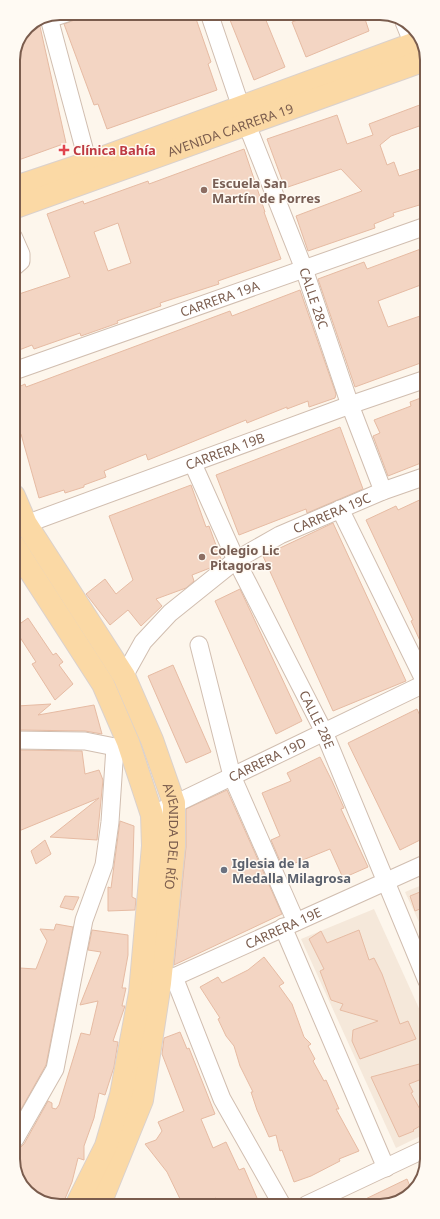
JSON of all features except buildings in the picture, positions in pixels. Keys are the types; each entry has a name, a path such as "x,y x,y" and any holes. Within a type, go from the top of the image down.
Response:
{"main road":[{"name":"AVENIDA CARRERA 19","path":"20,205 418,49"},
{"name":"AVENIDA CARRERA 19","path":"20,186 88,163 244,116"},
{"name":"AVENIDA DEL RÍO","path":"20,510 26,524 124,676 152,740 174,804 174,846 167,980 142,1100 102,1199"},
{"name":"AVENIDA DEL RÍO","path":"20,555 103,684 123,749 152,815 153,846 140,993 122,1095 106,1146 80,1199"}],"street":[{"name":"CALLE 28C","path":"212,20 244,116 304,269 350,405 383,491"},
{"path":"50,21 88,163"},
{"name":"CARRERA 19A","path":"20,369 420,228"},
{"path":"20,252 20,262"},
{"name":"CARRERA 19B","path":"26,524 193,464 350,405 420,381"},
{"name":"CALLE 28E","path":"193,464 236,560 324,732 420,964"},
{"name":"CARRERA 19C","path":"124,676 143,642 170,613 236,560 280,535 383,491 420,478"},
{"path":"340,509 420,672"},
{"path":"199,645 232,776 386,1168"},
{"name":"CARRERA 19D","path":"152,815 420,687"},
{"path":"20,740 85,741 123,749 104,865 84,920 55,1069 20,1129"},
{"name":"CARRERA 19E","path":"140,993 420,866"},
{"path":"167,980 222,1099 279,1199"},
{"path":"319,1199 420,1151"}],"shaded area":[{"path":"420,886 420,924 405,892"},
{"path":"374,909 420,1011 420,1136 396,1148 301,939"}],"place":[{"name":"Clínica Bahía","path":"64,150"},
{"name":"Escuela San Martín de Porres","path":"204,190"},
{"name":"Colegio Lic Pitagoras","path":"202,557"},
{"name":"Iglesia de la Medalla Milagrosa","path":"224,870"}]}
